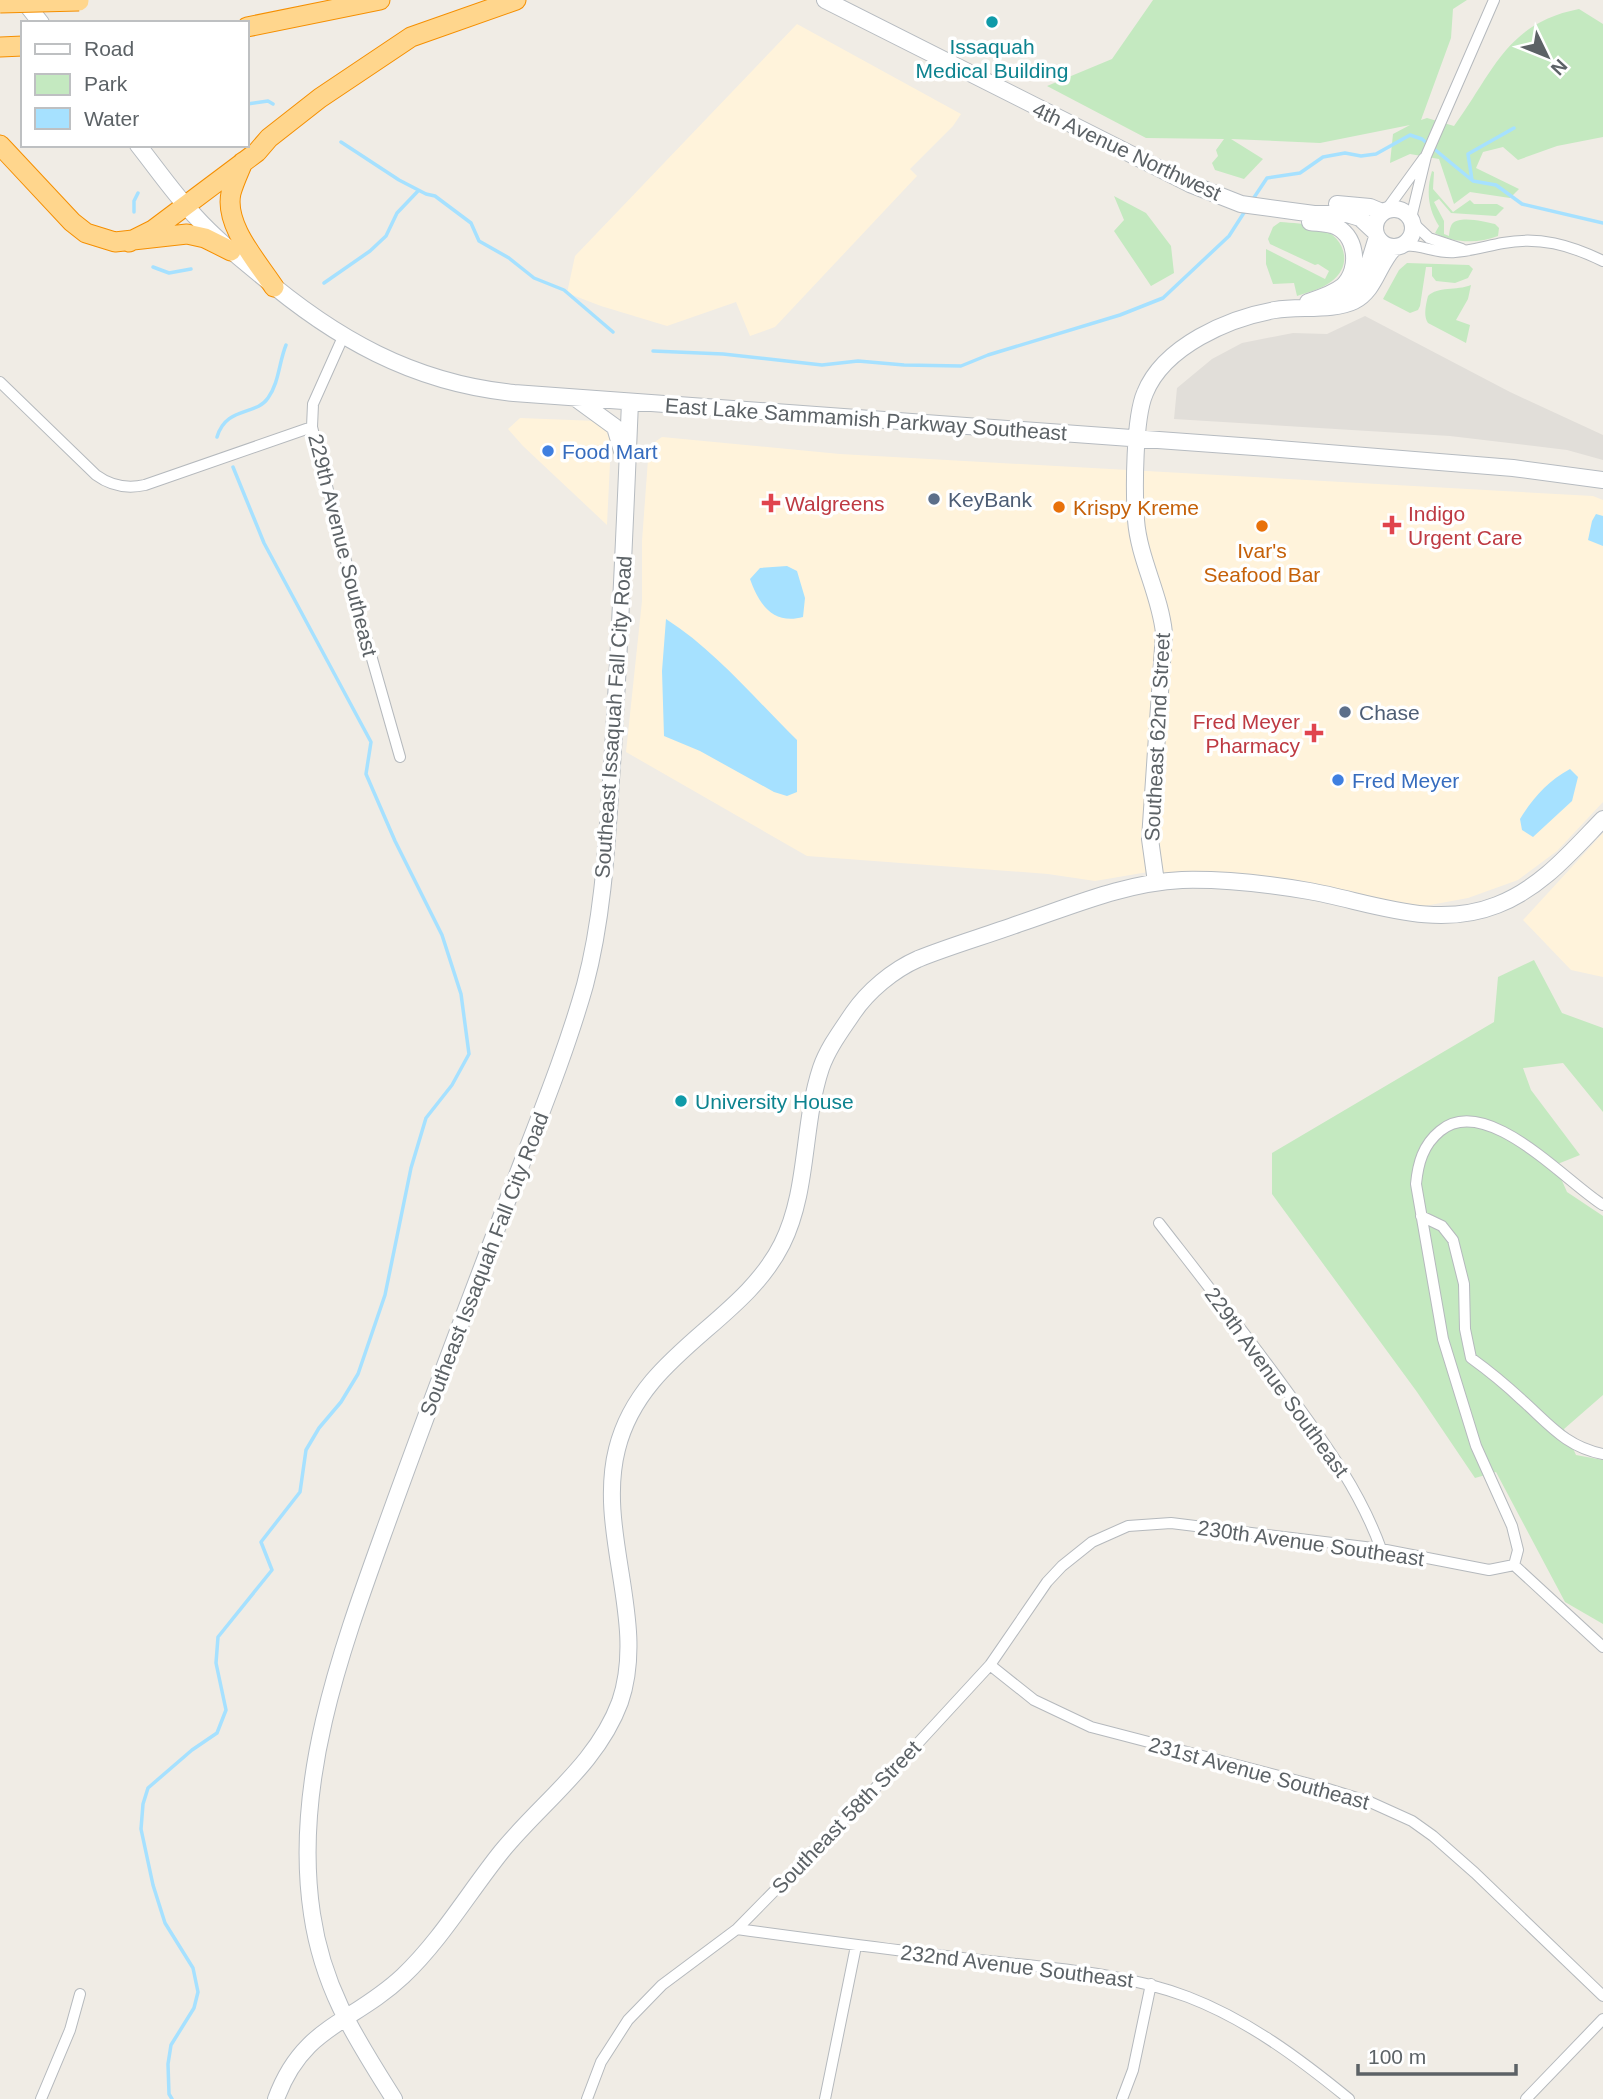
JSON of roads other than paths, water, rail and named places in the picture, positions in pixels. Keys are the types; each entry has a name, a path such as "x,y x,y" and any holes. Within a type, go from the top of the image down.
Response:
{"highway":[{"path":"0,3 92,0"},
{"path":"248,27 380,0"},
{"path":"129,242 148,234 186,206 250,157 269,138 366,65 411,37 516,0"},
{"path":"0,145 72,222 86,233 115,242 187,234 205,238 231,251"},
{"path":"250,157 231,192 231,211 240,234 274,287"}],"main road":[{"path":"23,0 39,21"},
{"name":"4th Avenue Northwest","path":"825,0 1182,181 1265,210"},
{"name":"East Lake Sammamish Parkway Southeast","path":"140,147 186,206 231,251 274,287 343,337 408,367 455,383 494,391 574,398 1513,468 1603,480"},
{"path":"1265,210 1347,214 1360,218 1385,245 1398,246 1411,237 1412,220 1404,211 1333,204 1284,210"},
{"path":"1265,210 1295,220 1332,225 1347,236 1352,246 1354,264 1346,283 1336,291 1296,307"},
{"path":"1332,306 1351,292 1366,273 1376,234 1376,221 1385,211"},
{"name":"Southeast 62nd Street","path":"1156,882 1150,839 1164,633 1160,608 1139,543 1136,518 1139,410 1145,393 1151,381 1175,356 1197,339 1226,324 1256,313 1348,304 1365,293 1389,253 1398,246"},
{"path":"574,398 615,426 620,437 626,478"},
{"name":"Southeast Issaquah Fall City Road","path":"394,2099 344,2018 331,1989 312,1915 308,1872 310,1822 324,1720 337,1671 373,1563 552,1084 585,984 598,922 606,853 630,402"},
{"path":"276,2099 285,2076 298,2056 313,2041 388,1989 414,1965 506,1846 580,1769 606,1733 622,1696 629,1646 611,1503 612,1476 622,1432 633,1408 654,1377 745,1292 763,1273 779,1248 796,1206 813,1094 822,1063 859,1004 883,981 916,960 1116,890 1156,882 1189,880 1264,885 1311,891 1403,913 1438,916 1470,913 1497,905 1534,885 1563,861 1603,819"}],"street":[{"path":"1385,211 1416,176 1494,0"},
{"path":"1416,176 1412,220 1429,238 1468,251"},
{"path":"1398,246 1413,245 1446,252 1468,251 1506,242 1547,241 1603,261"},
{"name":"229th Avenue Southeast","path":"343,337 317,394 312,412 312,427 361,620 400,757"},
{"path":"0,382 96,475 126,487 145,485 312,427"},
{"path":"1603,1205 1534,1151 1491,1126 1455,1123 1443,1128 1420,1158 1416,1184 1443,1339 1476,1446 1512,1526 1518,1550 1514,1565 1603,1647"},
{"path":"1421,1216 1442,1226 1453,1240 1464,1284 1465,1329 1471,1359 1492,1373 1562,1438 1603,1454"},
{"name":"229th Avenue Southeast","path":"1159,1223 1233,1316 1337,1461 1367,1513 1381,1549"},
{"name":"230th Avenue Southeast","path":"1107,1533 1128,1526 1171,1523 1381,1549 1489,1570 1514,1565"},
{"name":"Southeast 58th Street","path":"587,2099 601,2062 628,2020 673,1976 737,1928 896,1767 990,1665 1047,1582 1075,1554 1107,1533"},
{"name":"231st Avenue Southeast","path":"990,1665 1034,1700 1091,1727 1267,1772 1358,1798 1396,1812 1433,1836 1603,1996"},
{"name":"232nd Avenue Southeast","path":"737,1928 856,1946 1094,1973 1151,1984 1201,2003 1260,2033 1349,2099"},
{"path":"825,2099 856,1946"},
{"path":"1122,2099 1133,2070 1151,1984"},
{"path":"41,2099 57,2063 80,1994"},
{"path":"1526,2099 1603,2019"}],"water":[{"path":"1596,514 1603,516 1603,546 1588,540"},
{"path":"787,566 797,571 805,598 803,617 784,618 769,611 758,597 750,579 760,568"},
{"path":"666,619 702,646 797,740 797,792 787,796 774,792 700,751 664,736 662,671"},
{"path":"1570,769 1578,777 1572,801 1533,837 1522,830 1520,819 1530,804 1548,785"}],"waterway":[{"path":"248,104 268,101 273,104"},
{"path":"1472,180 1468,154 1514,128"},
{"path":"1251,202 1267,178 1300,173 1323,157 1345,153 1361,156 1376,154 1410,135 1422,139 1473,181 1496,185 1522,204 1603,223"},
{"path":"341,142 399,180 435,196 471,223 479,241 509,258 534,278 564,290 613,332"},
{"path":"324,283 370,251 386,236 397,213 418,191"},
{"path":"134,212 134,201 138,193"},
{"path":"653,351 723,354 822,365 858,361 961,366 988,355 1120,315 1163,298 1229,236 1247,208"},
{"path":"153,267 169,273 191,269"},
{"path":"217,437 227,420 263,404 268,398 286,345"},
{"path":"172,2099 169,2094 168,2064 171,2045 194,2008 198,1992 193,1968 165,1923 153,1885 141,1829 143,1804 148,1788 192,1750 217,1733 226,1710 216,1663 218,1637 272,1570 261,1542 300,1492 306,1450 358,1374 385,1295 411,1168 426,1118 452,1085 469,1054 461,994 442,935 395,841 366,774 371,742 264,543 233,467"}],"place":[{"name":"Issaquah Medical Building","path":"992,22"},
{"name":"Food Mart","path":"548,451"},
{"name":"KeyBank","path":"934,499"},
{"name":"Walgreens","path":"771,503"},
{"name":"Krispy Kreme","path":"1059,507"},
{"name":"Indigo Urgent Care","path":"1392,525"},
{"name":"Ivar's Seafood Bar","path":"1262,526"},
{"name":"Chase","path":"1345,712"},
{"name":"Fred Meyer Pharmacy","path":"1314,733"},
{"name":"Fred Meyer","path":"1338,780"},
{"name":"University House","path":"681,1101"}]}
